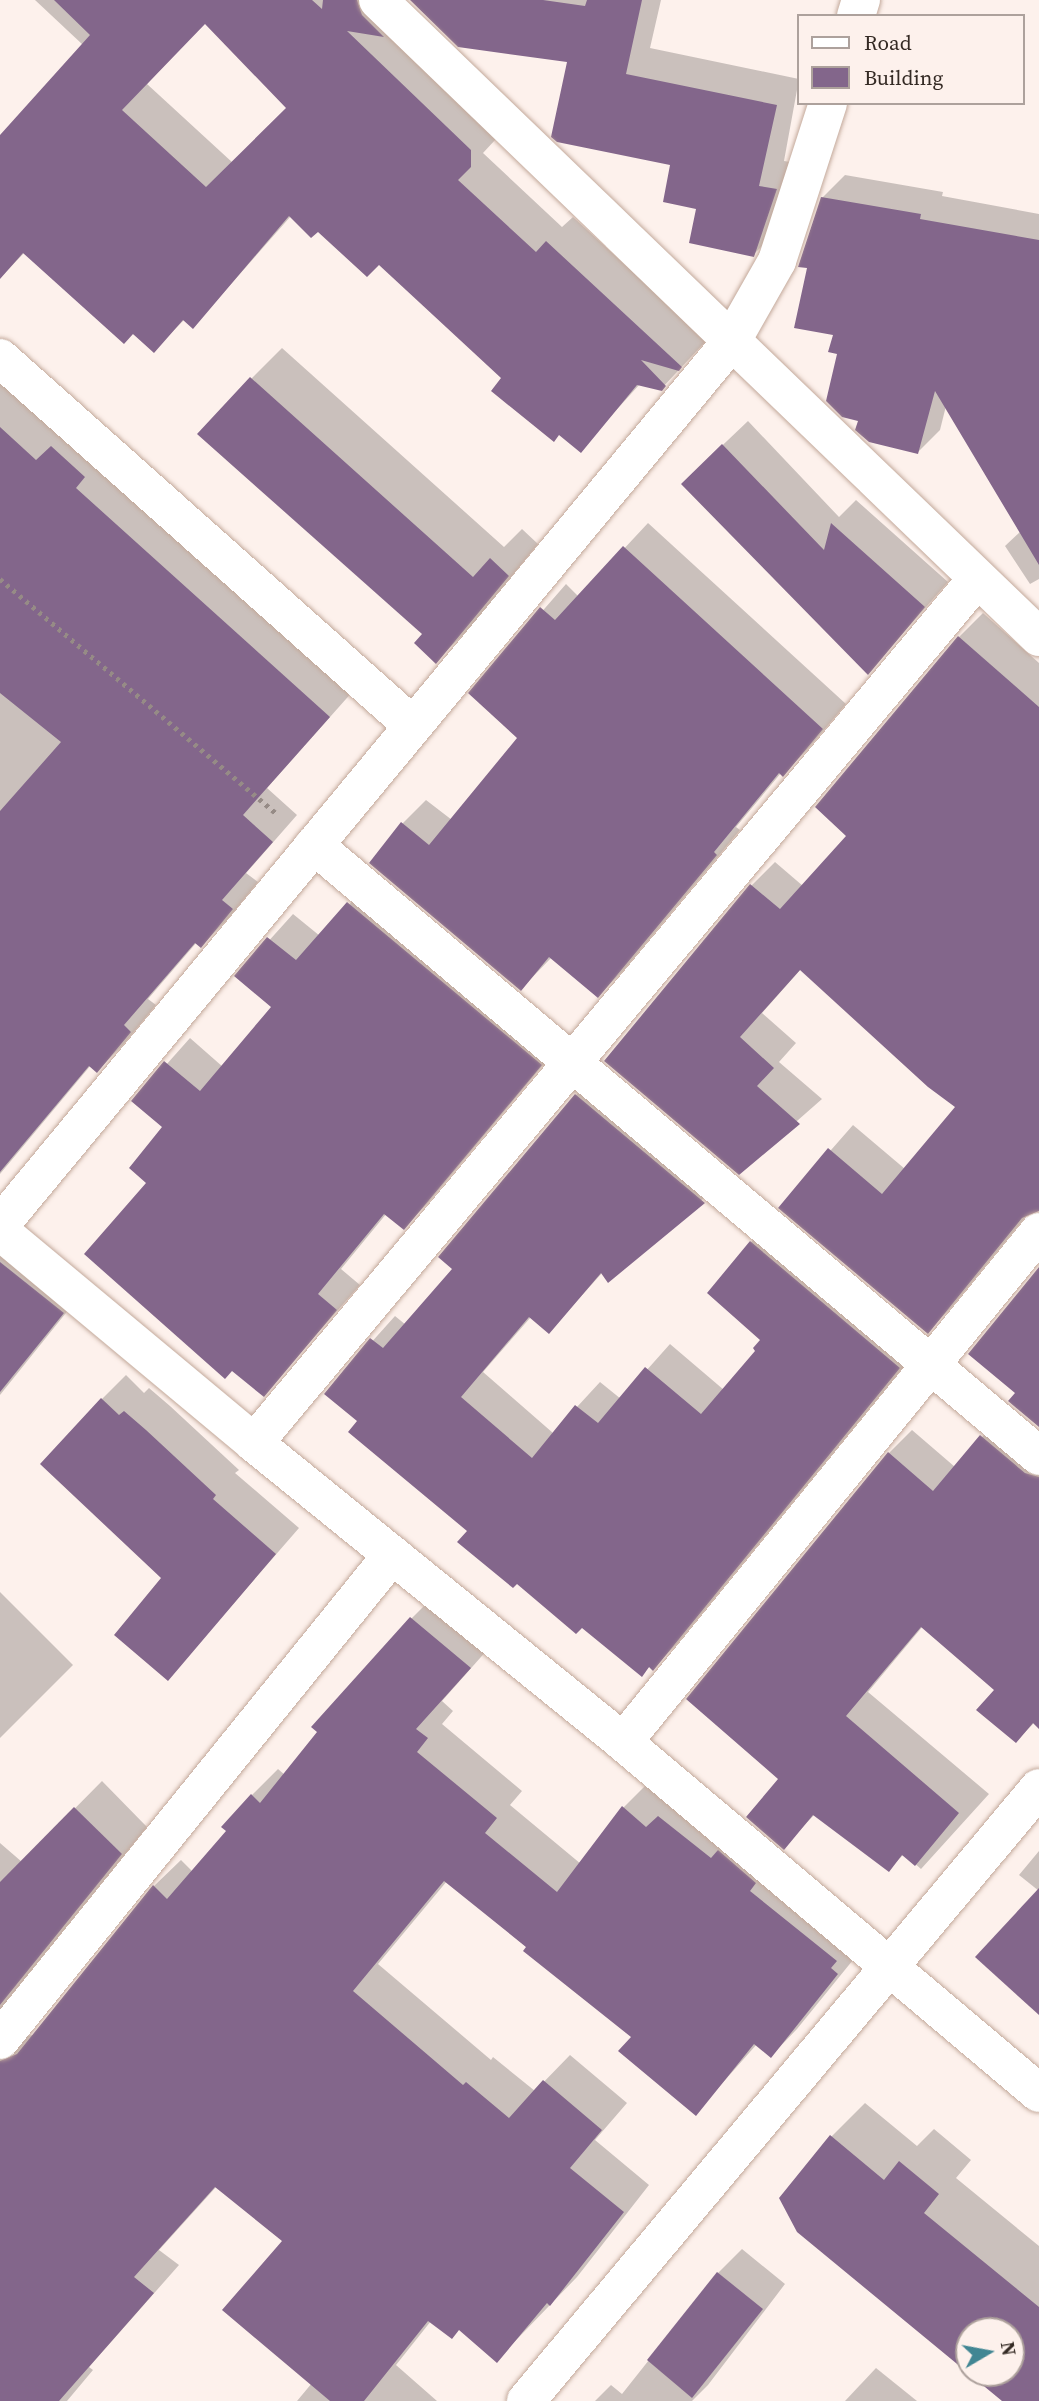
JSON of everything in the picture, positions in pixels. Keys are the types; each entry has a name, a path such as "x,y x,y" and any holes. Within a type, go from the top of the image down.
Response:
{"street":[{"path":"378,0 1039,637"},
{"path":"0,1225 731,342 777,261 827,105"},
{"path":"0,358 413,726"},
{"path":"254,1443 977,579"},
{"path":"314,845 1039,1456"},
{"path":"0,1231 254,1443 623,1742 1039,2093"},
{"path":"623,1742 1039,1232"},
{"path":"0,2039 392,1555"},
{"path":"526,2401 1039,1788"}],"path":[{"path":"0,579 314,845"}],"building":[{"path":"54,0 312,0 322,9 323,0 357,0 362,15 384,37 347,31 471,150 471,167 458,180 536,252 546,241 682,367 679,371 641,360 666,386 662,391 637,385 581,453 559,435 554,442 491,391 501,378 379,265 367,277 318,232 311,238 289,216 193,329 183,320 154,353 133,334 124,344 23,253 0,279 0,135 90,35","holes":["205,24 286,108 206,187 122,110"]},
{"path":"410,0 543,0 585,6 587,0 642,0 626,74 777,105 759,186 777,189 754,257 689,243 696,209 663,202 670,165 557,142 551,137 567,62 458,47"},
{"path":"821,197 921,214 920,219 1039,240 1039,565 935,391 918,454 869,442 855,430 858,421 842,417 826,401 837,354 828,352 833,335 794,328 807,268 798,267"},
{"path":"250,377 473,577 490,558 509,576 436,664 414,643 422,634 197,434"},
{"path":"0,427 36,460 51,446 85,477 76,488 330,717 243,815 273,842 222,900 233,909 201,948 195,943 124,1025 131,1032 97,1073 89,1066 0,1172 0,811 61,742 0,693"},
{"path":"722,444 824,550 831,523 925,607 868,675 681,484"},
{"path":"623,546 823,729 783,777 779,773 714,852 717,855 598,998 549,957 521,991 369,863 401,822 429,845 517,738 468,693 540,607 555,620"},
{"path":"958,636 1039,707 1039,1211 1022,1218 928,1334 778,1208 828,1148 882,1194 955,1107 928,1087 800,970 740,1037 774,1068 757,1086 800,1124 739,1175 604,1061 750,884 780,909 846,836 815,807"},
{"path":"347,902 542,1065 404,1230 384,1214 318,1294 337,1310 264,1397 232,1371 225,1379 84,1254 146,1183 129,1168 162,1127 131,1101 164,1061 200,1091 271,1007 234,976 267,937 296,960"},
{"path":"575,1094 705,1203 608,1283 601,1273 549,1334 529,1317 461,1397 532,1458 575,1405 598,1423 645,1367 701,1414 755,1351 753,1348 760,1340 707,1293 750,1241 900,1368 653,1671 649,1667 642,1677 582,1628 576,1634 517,1584 513,1588 457,1542 467,1531 348,1432 357,1421 324,1394 370,1338 383,1348 452,1269 438,1257"},
{"path":"0,1262 64,1313 0,1392"},
{"path":"1039,1267 1039,1427 1008,1401 1015,1393 968,1354"},
{"path":"101,1398 119,1415 124,1411 146,1430 216,1495 213,1499 276,1554 168,1681 114,1635 161,1578 40,1464"},
{"path":"980,1435 1025,1473 1039,1477 1039,1729 1033,1723 1016,1743 976,1710 994,1690 921,1627 846,1716 959,1813 915,1866 902,1855 889,1872 813,1815 784,1850 746,1817 778,1779 686,1699 888,1452 933,1491"},
{"path":"410,1617 471,1668 416,1729 428,1738 417,1752 497,1818 485,1833 557,1892 622,1806 646,1827 658,1816 711,1858 718,1850 756,1883 750,1891 837,1961 831,1968 838,1974 771,2058 754,2044 696,2116 618,2051 631,2037 523,1951 526,1947 444,1881 353,1991 463,2085 466,2082 509,2118 543,2080 602,2130 570,2168 624,2212 550,2306 547,2303 497,2363 459,2330 452,2339 428,2321 364,2401 330,2401 222,2310 282,2241 215,2187 134,2277 154,2293 59,2401 0,2401 0,2061 17,2054 153,1885 167,1899 226,1831 221,1827 251,1794 260,1803 317,1732 311,1727"},
{"path":"74,1807 122,1854 0,2005 0,1882"},
{"path":"1039,1888 1039,2015 975,1957"},
{"path":"830,2135 884,2180 899,2161 939,2194 924,2213 1039,2307 1039,2401 1002,2401 985,2387 1025,2387 1025,2317 955,2317 955,2362 797,2232 779,2198"},
{"path":"717,2272 763,2309 692,2398 647,2360"}]}
